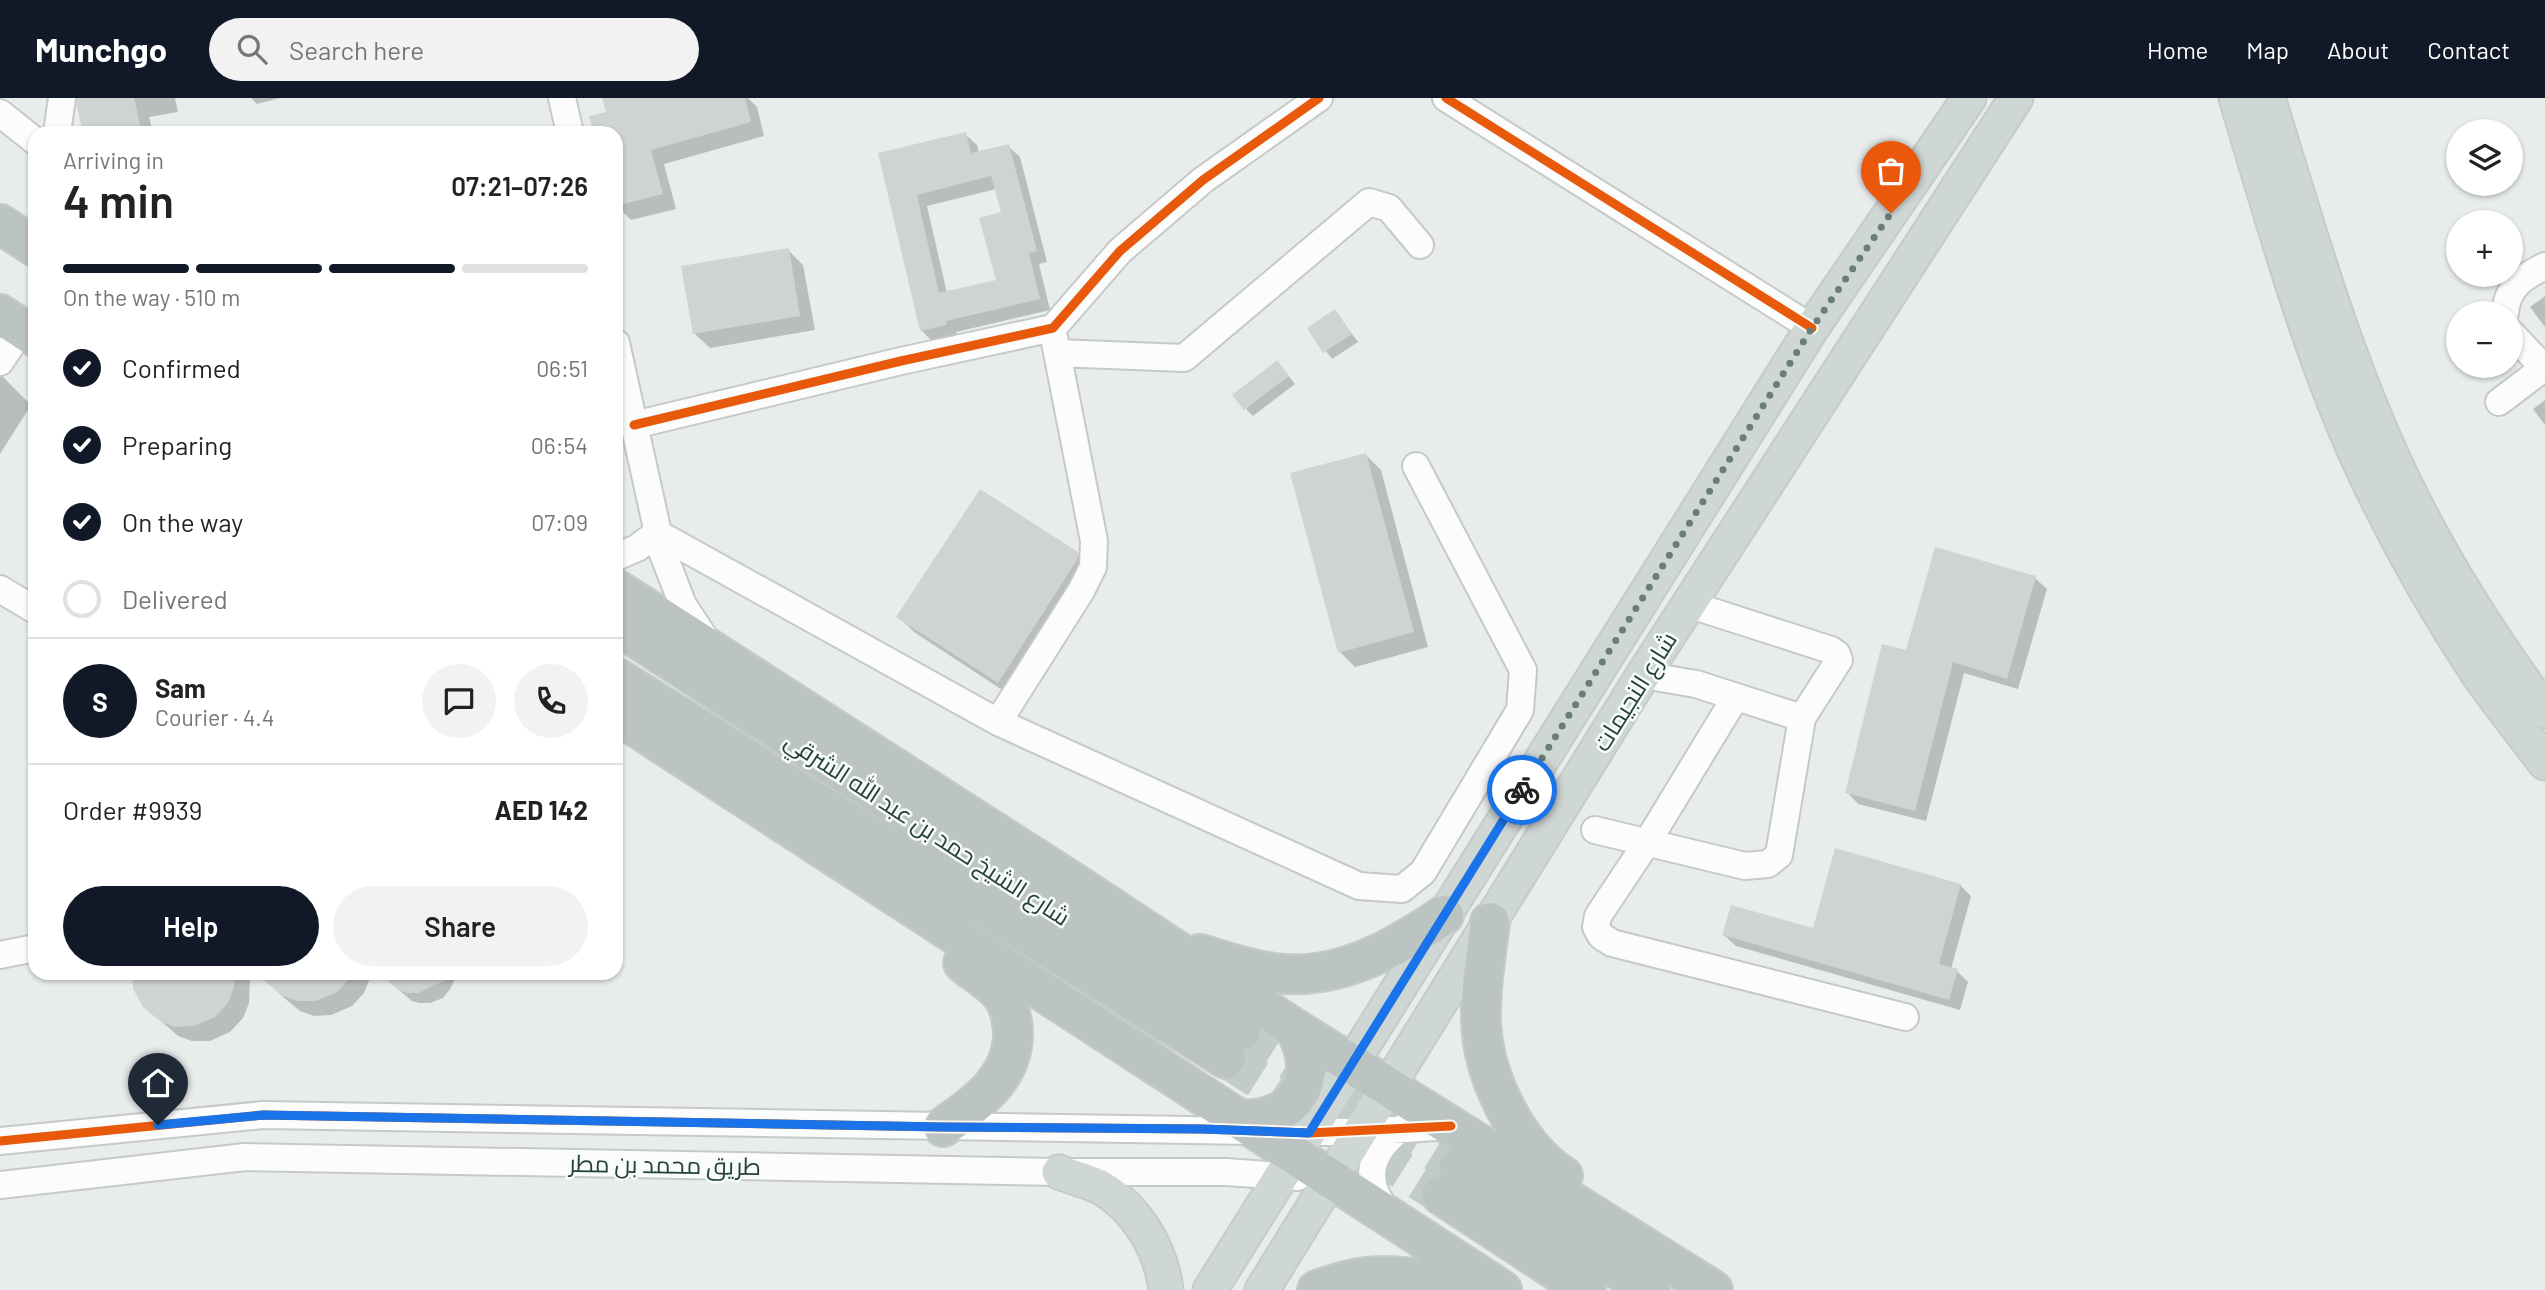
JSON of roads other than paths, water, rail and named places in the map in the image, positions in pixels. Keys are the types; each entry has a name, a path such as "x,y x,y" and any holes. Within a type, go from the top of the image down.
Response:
{"highway":[{"path":"0,292 23,323"},
{"path":"623,593 1294,1028 1451,1126 1657,1274"},
{"name":"شارع الشيخ حمد بن عبد الله الشرقي","path":"623,630 1233,1045 623,681"},
{"path":"623,720 1502,1290"},
{"path":"877,883 903,915 1001,995 1012,1017 1014,1044 1005,1070 984,1097 943,1127"},
{"path":"1163,943 1251,968 1283,974 1314,974 1337,970 1405,942 1444,915"},
{"path":"1490,922 1481,1021 1492,1073 1503,1102 1521,1137 1557,1172 1628,1220 1657,1274"},
{"path":"1248,1125 1287,1107 1299,1094 1306,1078 1307,1060 1303,1043 1294,1028"},
{"path":"1586,1290 1449,1181 1657,1274 1713,1290"},
{"path":"1317,1290 1361,1277 1425,1280 1477,1290"}],"main road":[{"name":"شارع النجيمات","path":"1210,1290 1812,328 1969,98"},
{"name":"شارع النجيمات","path":"1262,1290 1643,675 2016,98"},
{"path":"2236,98 2307,329 2345,430 2392,527 2445,622 2479,674 2545,763"},
{"path":"2268,98 2338,320 2391,454 2425,524 2469,602 2499,649 2545,711"},
{"path":"1059,1172 1100,1187 1121,1202 1138,1221 1159,1259 1166,1290"}],"street":[{"path":"58,126 62,98"},
{"path":"562,98 568,126"},
{"path":"998,722 1081,592 1093,567 1094,541 1055,340 1120,251 1203,180 1319,98"},
{"path":"1446,98 1812,328"},
{"path":"0,113 28,135"},
{"path":"634,425 901,361 1055,340 1184,358 1368,202 1389,208 1420,245"},
{"path":"2508,301 2511,291 2527,275 2545,266"},
{"path":"0,362 23,323"},
{"path":"2499,402 2544,367 2523,345"},
{"path":"623,375 667,569 683,605 718,654"},
{"path":"657,533 998,722 1359,886 1402,889 1423,872 1520,710 1523,670 1416,466"},
{"path":"623,554 637,548 657,533"},
{"path":"0,589 28,606"},
{"path":"1595,830 1745,866 1768,864 1779,855 1801,718 1836,668 1839,660 1837,654 1688,604"},
{"path":"1643,675 1696,684 1801,718"},
{"path":"1735,698 1648,841 1598,916 1595,927 1601,936 1612,943 1905,1017"},
{"path":"0,955 28,949"},
{"name":"طريق محمد بن مطر","path":"0,1141 263,1115 943,1127 1248,1125"},
{"name":"طريق محمد بن مطر","path":"0,1185 245,1157 1059,1172 1226,1172 1296,1155 1360,1132 1451,1126"},
{"path":"1396,1221 1377,1196 1372,1175 1373,1165 1382,1146 1402,1128"}],"tunnel":[{"path":"1241,1031 1458,1167"},
{"path":"1226,1059 1441,1195"}]}
